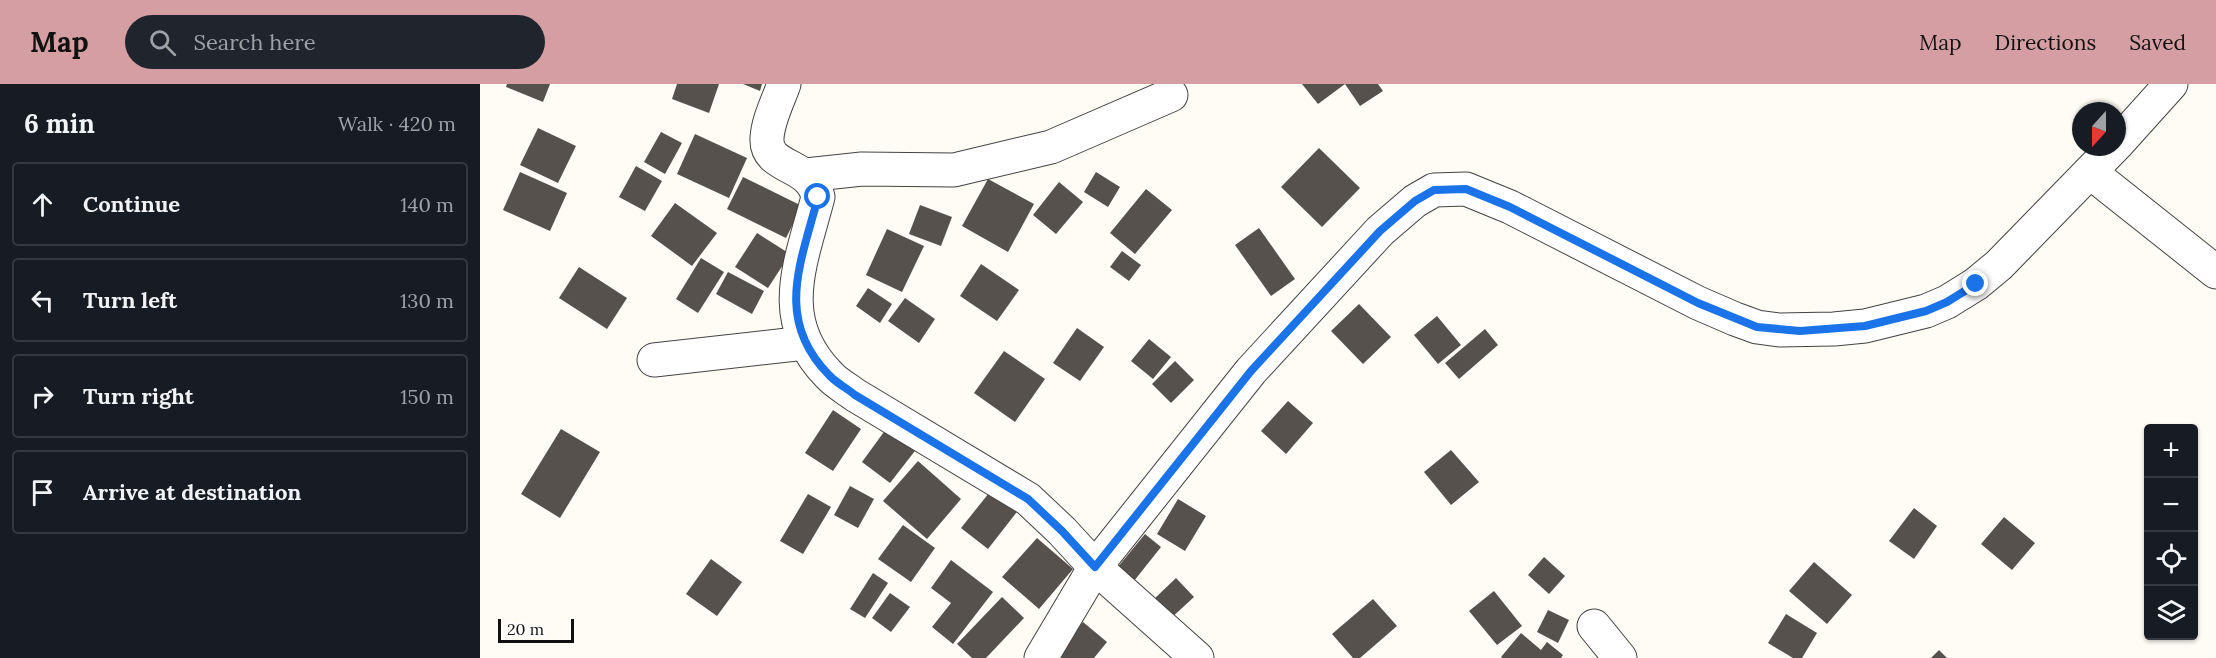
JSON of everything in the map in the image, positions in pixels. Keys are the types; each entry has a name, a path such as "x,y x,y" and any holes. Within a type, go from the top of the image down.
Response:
{"street":[{"path":"784,84 767,136 768,149 775,158 806,175 815,186 818,197 799,272 795,299 798,325 806,343 829,375 855,395 1028,499 1095,567 1197,658"},
{"path":"2126,135 2171,84"},
{"path":"806,175 862,169 954,170 1051,147 1171,95"},
{"path":"1041,658 1095,567 1251,371 1380,231 1415,201 1434,190 1466,189 1510,207 1698,303 1735,319 1757,327 1800,331 1865,326 1926,311 1947,302 1976,284 1999,265 2106,156"},
{"path":"2090,171 2216,272"},
{"path":"654,360 806,343"},
{"path":"1594,626 1620,658"}],"building":[{"path":"507,84 550,84 543,102 506,87"},
{"path":"677,84 719,84 709,113 672,99"},
{"path":"743,84 762,84 760,91"},
{"path":"1302,84 1345,84 1318,104"},
{"path":"1345,84 1378,84 1383,91 1360,106"},
{"path":"538,128 576,146 558,183 520,165"},
{"path":"661,132 682,143 665,174 644,162"},
{"path":"695,134 747,158 729,198 677,174"},
{"path":"1319,148 1360,188 1322,227 1281,187"},
{"path":"636,166 662,181 645,211 619,197"},
{"path":"520,172 567,193 550,231 503,210"},
{"path":"1096,172 1120,187 1108,207 1084,192"},
{"path":"743,177 802,206 786,238 727,209"},
{"path":"988,179 1034,204 1008,252 962,226"},
{"path":"1059,182 1083,202 1056,234 1033,215"},
{"path":"1146,189 1172,210 1135,254 1110,233"},
{"path":"675,203 717,233 692,266 651,236"},
{"path":"920,205 952,217 941,246 909,234"},
{"path":"1259,228 1295,279 1271,296 1235,245"},
{"path":"887,229 924,246 902,292 866,275"},
{"path":"757,233 790,254 768,288 735,267"},
{"path":"1122,251 1141,265 1129,281 1110,267"},
{"path":"701,258 724,272 698,313 676,299"},
{"path":"981,264 1019,290 997,321 960,296"},
{"path":"579,267 627,298 607,329 559,298"},
{"path":"728,272 764,291 752,314 716,294"},
{"path":"868,288 892,304 880,323 856,306"},
{"path":"905,298 935,319 919,343 888,321"},
{"path":"1359,304 1391,337 1363,364 1331,331"},
{"path":"1437,316 1461,345 1438,364 1414,335"},
{"path":"1077,328 1104,347 1080,381 1053,363"},
{"path":"1485,329 1498,345 1459,379 1445,363"},
{"path":"1149,339 1171,357 1153,379 1131,361"},
{"path":"1004,351 1045,379 1015,422 974,393"},
{"path":"1175,361 1194,380 1171,403 1152,384"},
{"path":"1288,401 1313,423 1286,454 1261,431"},
{"path":"833,410 861,429 833,471 805,453"},
{"path":"889,425 918,447 890,483 862,462"},
{"path":"561,429 600,452 560,518 521,494"},
{"path":"1451,450 1479,482 1451,505 1424,472"},
{"path":"918,461 961,499 927,539 883,501"},
{"path":"997,483 1023,504 988,549 961,528"},
{"path":"850,486 874,499 858,528 834,515"},
{"path":"808,494 831,507 803,554 780,541"},
{"path":"1178,499 1206,516 1185,551 1157,534"},
{"path":"1914,508 1937,526 1914,559 1889,541"},
{"path":"2004,517 2035,543 2012,570 1981,544"},
{"path":"903,525 935,548 911,582 878,559"},
{"path":"1145,534 1161,547 1134,581 1117,568"},
{"path":"1037,538 1073,569 1039,609 1002,577"},
{"path":"1544,557 1565,576 1549,594 1528,575"},
{"path":"711,559 742,582 717,616 686,594"},
{"path":"951,560 993,592 953,644 932,627 951,603 931,588"},
{"path":"1814,562 1852,595 1827,624 1789,591"},
{"path":"873,573 888,583 865,618 850,609"},
{"path":"1176,578 1194,597 1169,620 1151,602"},
{"path":"1494,591 1522,626 1497,645 1469,611"},
{"path":"890,593 910,607 891,632 872,618"},
{"path":"1002,597 1024,618 986,658 972,658 957,644"},
{"path":"1373,599 1397,626 1360,658 1353,658 1332,634"},
{"path":"1548,610 1569,620 1558,643 1537,632"},
{"path":"1786,614 1817,633 1802,658 1793,658 1768,643"},
{"path":"1083,622 1107,642 1094,658 1053,658"},
{"path":"1521,633 1541,650 1547,642 1563,655 1561,658 1502,658"},
{"path":"1939,650 1947,658 1931,658"}],"route":[{"path":"818,197 799,272 795,299 798,325 806,343 829,375 855,395 1028,499 1095,567 1251,371 1380,231 1415,201 1434,190 1466,189 1510,207 1698,303 1757,327 1800,331 1865,326 1926,311 1947,302 1976,284"}]}
